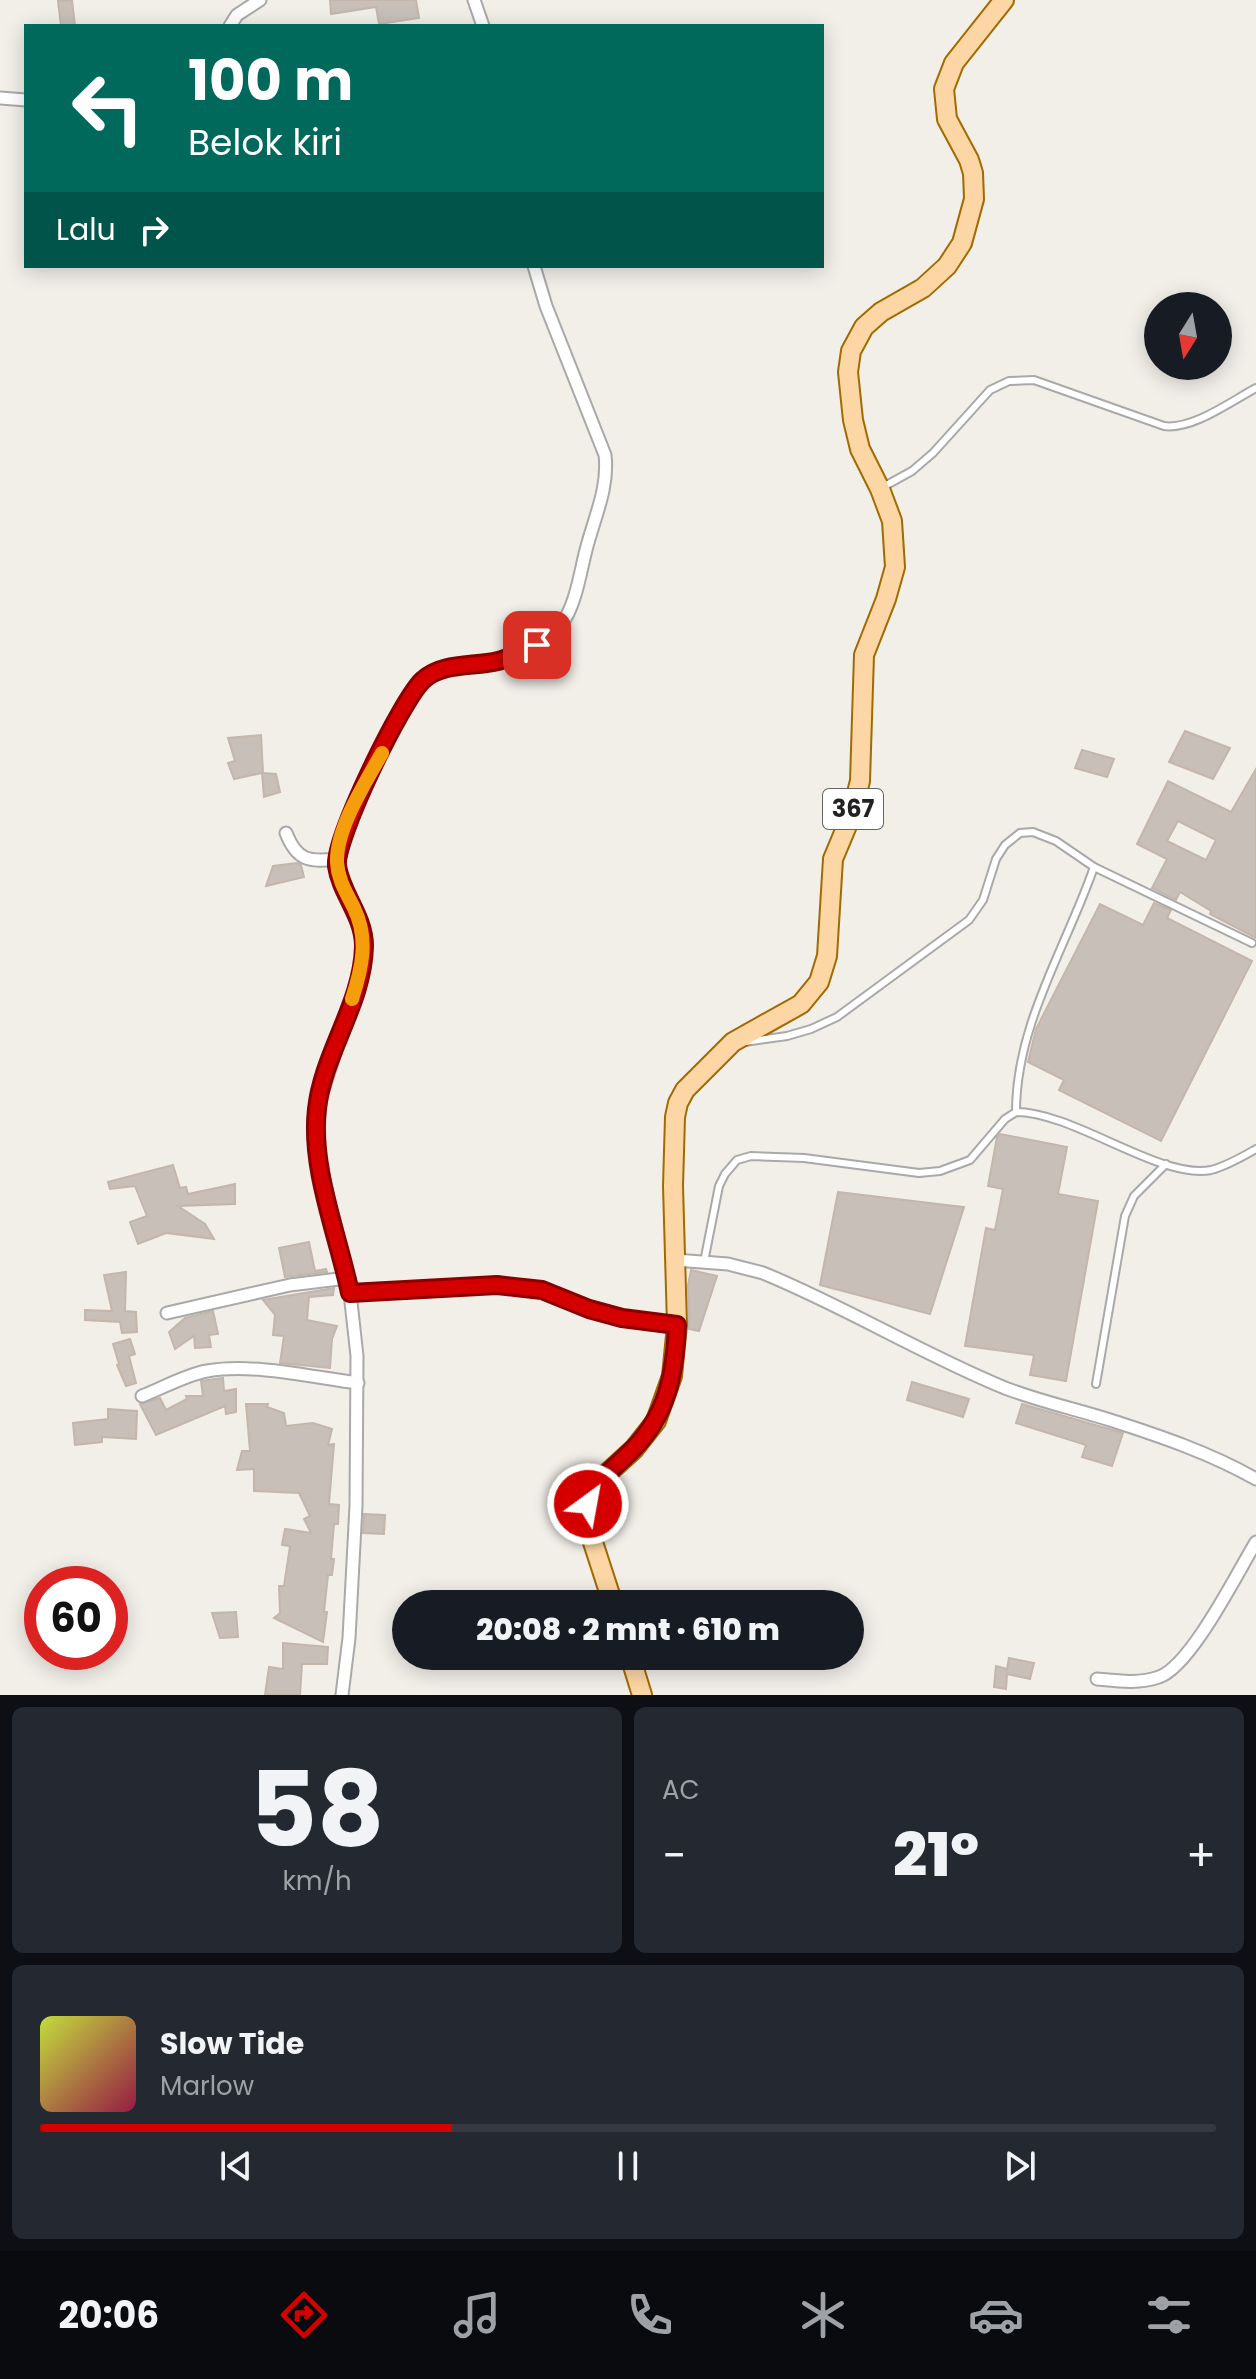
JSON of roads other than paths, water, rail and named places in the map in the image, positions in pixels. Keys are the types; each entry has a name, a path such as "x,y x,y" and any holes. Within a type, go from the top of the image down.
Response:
{"main road":[{"name":"367","path":"608,1590 589,1530 588,1504 600,1480 634,1449 656,1421 672,1376 677,1325 673,1186 676,1110 685,1090 733,1042 801,1004 812,993 823,972 833,859 856,801 860,781 864,655 895,567 892,521 860,449 853,420 848,372 851,351 864,327 881,312 923,288 947,266 962,243 974,199 973,173 947,119 944,89 954,63 1004,0"},
{"path":"634,1670 642,1695"}],"street":[{"path":"231,24 237,15 260,0"},
{"path":"474,0 482,24"},
{"path":"0,98 24,100"},
{"path":"342,1695 349,1638 356,1506 358,1383 350,1293 329,1206 317,1133 317,1109 357,984 364,947 355,910 344,892 337,859 342,836 355,804 419,684 439,670 501,661 537,645 562,623 574,595 603,495 606,464 602,445 576,385 535,278 534,268"},
{"path":"286,833 294,850 303,857 337,859"},
{"path":"675,1260 728,1264 763,1273 992,1382 1054,1406 1107,1419 1178,1443 1221,1460 1256,1479"},
{"path":"167,1313 290,1285 347,1278"},
{"path":"350,1293 497,1285 521,1287 542,1290 589,1309 622,1318 677,1325"},
{"path":"142,1396 196,1374 220,1370 250,1370 358,1383"},
{"path":"1097,1679 1130,1682 1161,1677 1171,1670 1195,1643 1256,1542"}],"lane":[{"path":"880,489 912,471 933,453 990,390 1009,381 1034,380 1174,428 1191,423 1256,388"},
{"path":"733,1042 787,1036 837,1017 969,920 983,900 996,859 1005,845 1020,833 1033,832 1056,841 1094,867 1252,943"},
{"path":"1016,1112 1016,1088 1026,1038 1094,867"},
{"path":"704,1262 719,1186 737,1160 751,1156 804,1158 919,1173 940,1171 970,1160 1005,1119 1016,1112 1056,1120 1166,1164 1197,1171 1223,1166 1256,1149"},
{"path":"1096,1384 1125,1216 1134,1196 1166,1164"}]}
